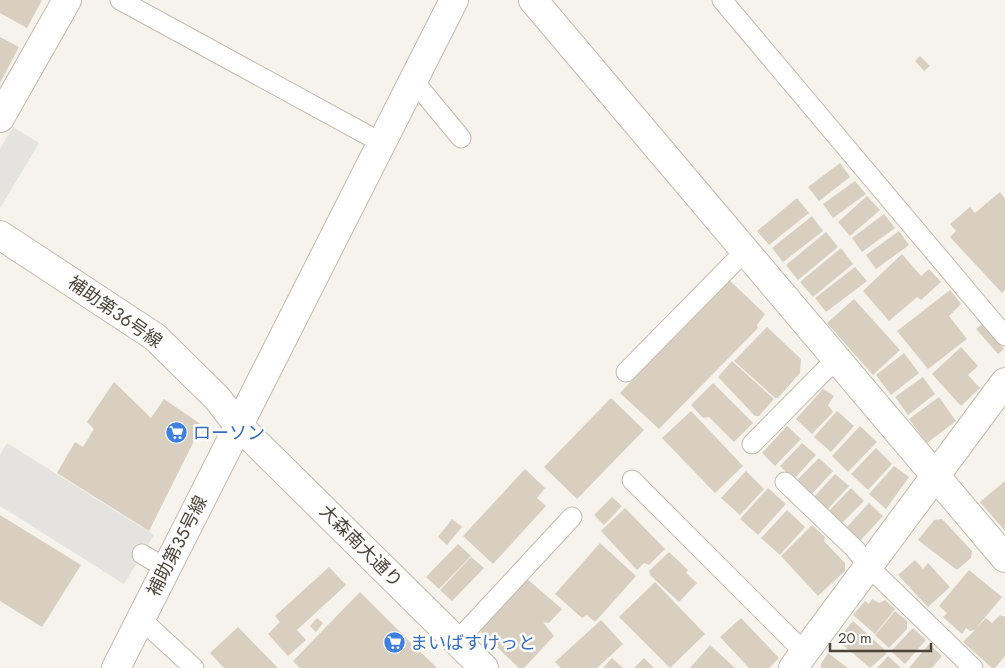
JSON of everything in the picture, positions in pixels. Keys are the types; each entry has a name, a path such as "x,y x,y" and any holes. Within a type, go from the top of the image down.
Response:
{"street":[{"path":"0,118 67,0"},
{"name":"補助第35号線","path":"116,668 454,0"},
{"path":"533,0 1005,558"},
{"name":"補助第36号線","path":"0,236 155,336 217,398 238,425"},
{"path":"799,660 1005,382"},
{"name":"大森南大通り","path":"238,425 484,668"}],"lane":[{"path":"120,0 382,142"},
{"path":"722,0 1005,336"},
{"path":"413,80 462,138"},
{"path":"626,372 745,252"},
{"path":"752,444 836,359"},
{"path":"632,480 799,660"},
{"path":"785,482 855,549 868,566 973,668"},
{"path":"457,641 572,517"},
{"path":"142,554 165,568"},
{"path":"141,619 194,668"}],"shaded area":[{"path":"13,127 39,143 0,208 0,149"},
{"path":"7,443 154,535 124,584 0,506 0,455"}],"building":[{"path":"0,0 42,0 27,28 0,13"},
{"path":"0,37 19,47 0,83"},
{"path":"920,56 930,66 924,71 915,61"},
{"path":"840,163 850,177 819,201 808,187"},
{"path":"855,181 866,194 833,218 823,204"},
{"path":"1000,192 1005,199 1005,290 1002,293 950,237 956,231 950,224 970,207 975,213"},
{"path":"867,196 880,210 850,236 838,222"},
{"path":"797,198 809,213 769,245 757,231"},
{"path":"884,214 895,228 862,252 852,238"},
{"path":"812,216 823,231 783,262 772,248"},
{"path":"899,231 909,245 876,269 866,255"},
{"path":"826,232 838,247 798,280 786,265"},
{"path":"841,248 853,264 813,297 800,282"},
{"path":"902,254 921,276 929,269 941,282 921,300 917,297 889,321 863,291"},
{"path":"855,267 867,281 826,312 815,298"},
{"path":"728,279 765,314 757,325 758,328 659,429 620,393"},
{"path":"950,290 961,304 949,316 967,339 928,369 897,331"},
{"path":"854,299 900,350 873,375 827,323"},
{"path":"982,324 1004,349 998,354 976,329"},
{"path":"767,327 801,359 800,373 778,398 775,398 734,361"},
{"path":"961,347 978,366 968,375 980,388 961,406 932,374"},
{"path":"904,353 919,373 891,395 876,375"},
{"path":"732,361 774,399 759,416 755,416 718,377"},
{"path":"923,377 935,394 908,415 895,397"},
{"path":"114,382 151,418 164,399 202,425 149,531 57,473 75,442 83,447 94,429 87,422"},
{"path":"713,383 753,423 734,442 709,417 703,418 691,405"},
{"path":"823,389 834,396 828,405 833,412 812,434 796,419"},
{"path":"939,397 956,421 927,443 909,419"},
{"path":"611,398 644,430 577,499 544,467"},
{"path":"691,411 743,466 715,493 662,438"},
{"path":"837,411 854,426 831,452 814,437"},
{"path":"787,426 801,439 775,466 762,453"},
{"path":"860,426 877,442 848,472 832,456"},
{"path":"802,443 816,455 794,479 780,466"},
{"path":"876,448 892,464 868,490 851,474"},
{"path":"819,458 833,471 811,495 796,481"},
{"path":"894,466 909,477 886,509 869,494"},
{"path":"525,469 545,488 537,498 546,506 493,564 463,536"},
{"path":"746,471 764,489 740,515 721,498"},
{"path":"835,474 849,486 825,512 812,499"},
{"path":"1005,481 1005,531 980,502"},
{"path":"768,488 786,504 758,535 740,519"},
{"path":"851,488 864,501 840,525 827,513"},
{"path":"612,497 622,506 604,525 594,515"},
{"path":"869,503 883,516 860,541 846,528"},
{"path":"625,508 665,549 649,565 644,563 637,570 601,531"},
{"path":"787,510 805,527 780,555 761,538"},
{"path":"0,515 81,565 42,627 0,601"},
{"path":"452,519 462,527 447,545 438,537"},
{"path":"942,519 972,551 971,558 957,570 918,540 934,520"},
{"path":"812,525 825,537 824,541 845,563 845,571 818,596 781,556"},
{"path":"600,543 636,576 595,622 587,615 582,618 555,594"},
{"path":"458,544 471,556 439,589 426,577"},
{"path":"669,552 688,570 686,573 697,583 679,602 651,576 649,571"},
{"path":"471,557 484,568 452,601 440,590"},
{"path":"915,560 923,569 928,563 950,587 928,607 898,575"},
{"path":"329,567 346,585 297,630 306,640 288,656 268,634 280,622 275,616"},
{"path":"969,570 1002,597 977,627 986,618 992,623 1000,615 1005,617 1005,656 995,668 992,668 963,642 975,630 970,631 966,628 962,634 943,617 947,613 939,606"},
{"path":"526,578 562,609 549,623 543,622 554,636 524,668 519,668 480,631"},
{"path":"655,582 705,634 670,668 619,617"},
{"path":"360,592 437,668 300,668 293,661"},
{"path":"872,599 879,603 885,600 895,609 875,634 853,615 865,601 869,604"},
{"path":"895,611 907,621 907,629 889,648 875,635"},
{"path":"317,618 323,623 316,632 310,626"},
{"path":"741,618 779,658 769,668 749,668 720,637"},
{"path":"601,620 623,644 597,668 561,668 555,662"},
{"path":"853,621 886,651 886,654 870,668 841,643 844,638 842,634"},
{"path":"238,627 278,668 224,668 210,653"},
{"path":"913,628 926,640 905,664 891,651"},
{"path":"929,644 942,656 932,668 909,668"},
{"path":"710,645 735,668 690,668"},
{"path":"828,653 848,668 821,668 821,664"},
{"path":"888,656 901,668 877,668"},
{"path":"612,658 623,668 603,668"},
{"path":"644,658 654,668 634,668"}],"place":[{"name":"ローソン","path":"177,433"},
{"name":"まいばすけっと","path":"394,643"}]}
